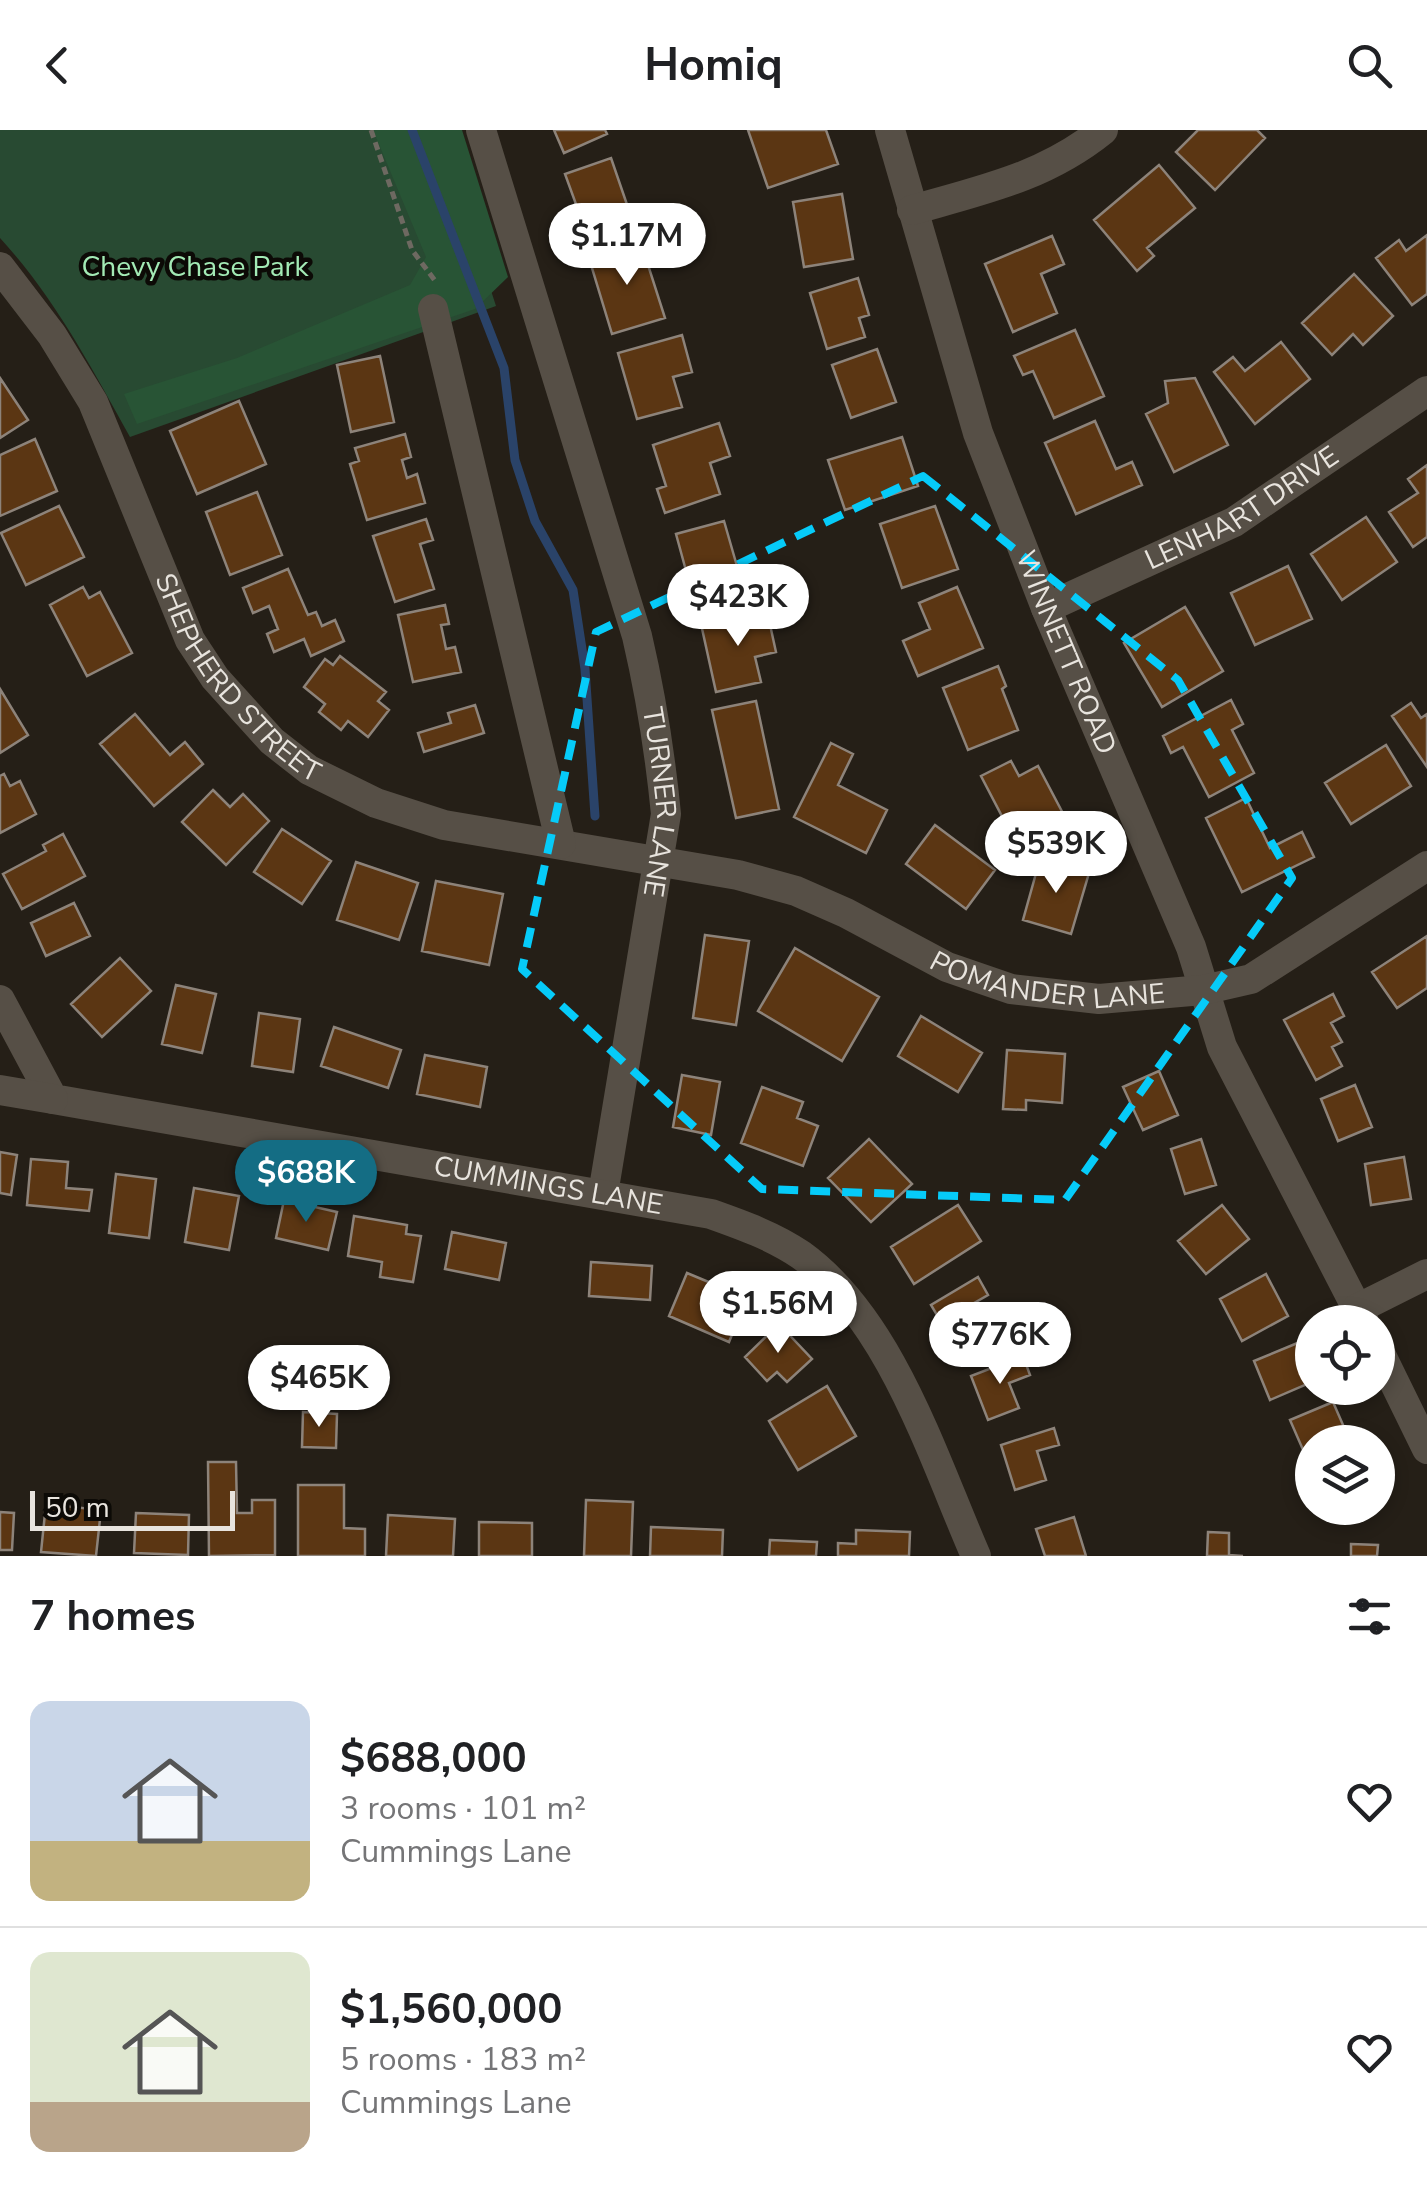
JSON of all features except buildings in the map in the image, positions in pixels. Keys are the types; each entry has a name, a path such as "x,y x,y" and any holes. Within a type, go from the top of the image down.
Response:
{"street":[{"name":"TURNER LANE","path":"481,130 638,636 655,710 666,814 603,1194"},
{"name":"WINNETT ROAD","path":"890,130 978,434 1046,608 1191,948 1222,1047 1355,1305"},
{"path":"912,210 1031,176 1078,150 1103,130"},
{"name":"SHEPHERD STREET","path":"0,266 52,334 93,402 190,640 238,708 272,742 309,770 376,803 444,825 656,864"},
{"path":"436,297 561,844"},
{"name":"LENHART DRIVE","path":"1046,608 1234,522 1427,391"},
{"name":"POMANDER LANE","path":"656,864 738,875 796,891 948,967 1011,989 1100,999 1203,990 1251,978 1427,866"},
{"path":"0,1000 54,1098"},
{"name":"CUMMINGS LANE","path":"0,1090 603,1194 710,1214 760,1232 801,1256 835,1285 868,1327 896,1374 976,1556"},
{"path":"1378,1305 1427,1274"},
{"path":"1395,1384 1427,1449"}],"path":[{"path":"370,130 412,250 436,297"}],"highlighted area":[{"path":"923,476 1178,680 1292,878 1065,1200 762,1189 522,969 596,632"}],"green space":[{"name":"Chevy Chase Park","path":"0,130 439,130 496,306 130,437 55,309 0,238"},
{"path":"373,130 462,130 508,277 475,309 137,424 124,394 237,358 410,285 426,257"}],"waterway":[{"path":"412,130 504,368 515,460 535,521 573,590 585,669 595,816"}]}
